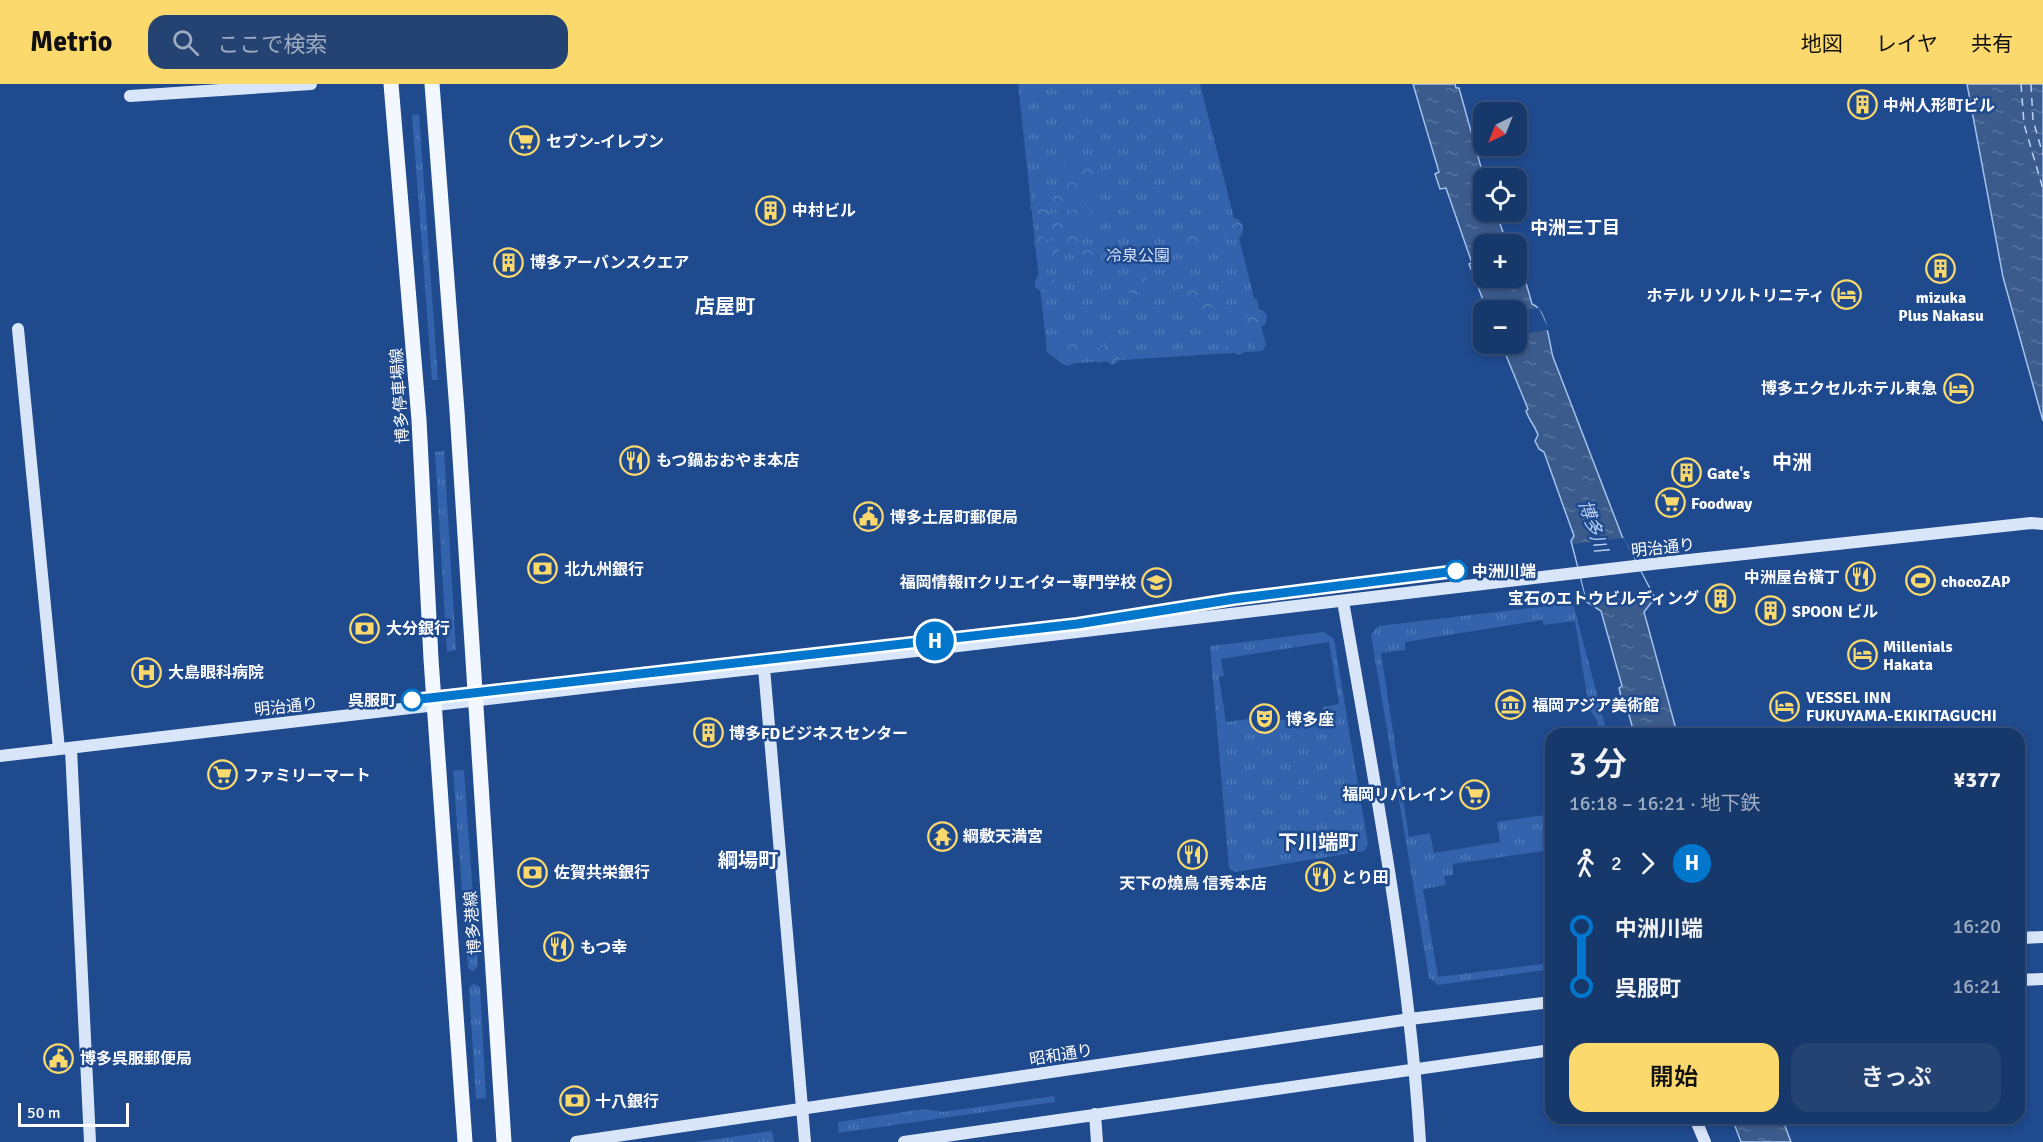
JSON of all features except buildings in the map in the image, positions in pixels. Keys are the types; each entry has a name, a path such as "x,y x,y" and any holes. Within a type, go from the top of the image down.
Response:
{"main road":[{"name":"博多停車場線","path":"391,84 419,420 435,705"},
{"path":"432,84 476,700"},
{"name":"博多港線","path":"476,700 504,1142"},
{"name":"博多港線","path":"435,705 465,1142"}],"street":[{"path":"130,96 311,84"},
{"path":"18,329 65,749 90,1142"},
{"name":"明治通り","path":"0,756 1638,566 2031,523 2043,524"},
{"path":"1343,601 1388,861 1410,1019 1420,1142"},
{"path":"764,668 805,1142"},
{"path":"2025,938 2043,937"},
{"path":"2025,980 2043,979"},
{"name":"昭和通り","path":"576,1142 1410,1019 1545,1003"},
{"path":"904,1142 1545,1051"},
{"path":"1095,1114 1097,1142"},
{"path":"1698,1124 1705,1142"}],"green space":[{"name":"冷泉公園","path":"1018,84 1200,84 1266,345 1262,351 1062,364 1047,352"},
{"path":"419,114 438,380 432,380 412,115"},
{"path":"1073,161 1080,164 1089,161 1098,165 1101,174 1097,182 1086,184 1077,177 1068,177 1064,169 1065,165"},
{"path":"1068,181 1077,184 1081,193 1080,199 1089,202 1091,213 1084,219 1076,218 1074,226 1080,236 1075,247 1060,248 1057,255 1048,257 1047,261 1038,262 1036,256 1043,250 1035,247 1034,240 1040,236 1047,241 1054,241 1054,233 1046,227 1046,218 1053,213 1072,211 1073,206 1062,204 1054,208 1050,206 1046,213 1037,214 1030,209 1031,200 1038,195 1047,198"},
{"path":"1232,218 1240,221 1243,229 1240,237 1232,240 1224,237 1221,229 1224,221"},
{"path":"1195,226 1205,230 1209,240 1205,250 1195,254 1185,250 1181,240 1185,230"},
{"path":"1083,246 1091,246 1098,253 1098,261 1091,268 1083,268 1076,261 1076,253"},
{"path":"1136,271 1141,272 1147,278 1147,288 1141,294 1136,295 1131,294 1125,288 1124,283 1125,278 1131,272"},
{"path":"1046,273 1053,280 1059,280 1062,283 1062,291 1055,294 1049,291 1042,292 1035,287 1037,277"},
{"path":"1195,280 1201,286 1202,291 1210,293 1213,297 1213,306 1206,311 1197,309 1193,303 1182,306 1177,299 1183,287"},
{"path":"1250,297 1257,300 1259,309 1267,315 1263,326 1249,327 1243,322 1248,313 1243,303"},
{"path":"1229,335 1247,340 1246,351 1239,355 1226,349 1224,341"},
{"path":"1074,340 1083,343 1087,353 1081,361 1066,366 1057,352 1058,349"},
{"path":"1107,343 1121,350 1121,357 1112,365 1106,361 1098,363 1092,356 1095,349"},
{"path":"444,451 456,650 447,652 435,452"},
{"path":"1573,603 1606,728 1599,728 1597,720 1589,709 1575,621 1544,625 1542,620 1405,642 1405,650 1381,653 1409,837 1430,833 1434,853 1500,842 1497,822 1545,815 1545,851 1453,864 1453,875 1444,876 1446,885 1423,889 1438,977 1545,964 1545,970 1438,985 1429,978 1371,635 1378,626"},
{"path":"1324,632 1334,639 1368,845 1364,851 1235,872 1229,868 1210,646","holes":["1329,642 1339,704 1323,707 1323,714 1250,725 1249,719 1226,722 1219,677 1224,676 1221,659"]},
{"path":"464,770 478,967 473,971 468,968 453,771"},
{"path":"474,984 480,987 486,1098 476,1099 469,987"},
{"path":"1054,1096 1055,1102 839,1133 838,1122 924,1109 943,1112"},
{"path":"772,1131 774,1142 695,1142"}],"water":[{"path":"1413,84 1455,84 1456,88 1459,88 1473,138 1473,156 1478,156 1481,168 1473,168 1473,222 1499,222 1504,234 1473,234 1473,274 1469,264 1472,263 1446,188 1440,189 1435,174 1439,172"},
{"path":"1967,84 2043,84 2043,421 2003,277"},
{"name":"博多川","path":"1527,286 1532,304 1541,312 1547,327 1553,357 1622,536 1654,596 1655,602 1651,603 1644,612 1676,728 1633,728 1626,704 1623,705 1619,688 1622,686 1601,611 1587,602 1571,541 1574,536 1544,452 1539,449 1535,441 1538,435 1526,411 1528,409 1505,354 1527,354 1527,300 1483,300 1478,288"},
{"path":"1734,1124 1784,1124 1791,1142 1741,1142"}],"pier":[{"path":"1539,308 1549,330 1527,333 1527,310"},
{"path":"1624,538 1652,595 1587,602 1573,544"}],"ferry route":[{"path":"2021,84 2024,124 2043,189"},
{"path":"2031,84 2033,120 2043,155"}],"metro line":[{"name":"H","path":"412,700 1077,624 1234,599 1456,571"}],"place":[{"name":"中州人形町ビル","path":"1862,105"},
{"name":"セブン-イレブン","path":"525,141"},
{"name":"中村ビル","path":"771,210"},
{"name":"博多アーバンスクエア","path":"509,262"},
{"name":"mizuka Plus Nakasu","path":"1941,269"},
{"name":"ホテル リソルトリニティ","path":"1846,295"},
{"name":"博多エクセルホテル東急","path":"1958,388"},
{"name":"もつ鍋おおやま本店","path":"635,460"},
{"name":"Gate's","path":"1686,473"},
{"name":"Foodway","path":"1670,503"},
{"name":"博多土居町郵便局","path":"869,517"},
{"name":"北九州銀行","path":"543,569"},
{"name":"中洲川端","path":"1456,571"},
{"name":"中洲屋台橫丁","path":"1861,577"},
{"name":"chocoZAP","path":"1920,581"},
{"name":"福岡情報ITクリエイター専門学校","path":"1157,582"},
{"name":"宝石のエトウビルディング","path":"1720,598"},
{"name":"SPOON ビル","path":"1771,611"},
{"name":"大分銀行","path":"365,628"},
{"name":"Millenials Hakata","path":"1862,655"},
{"name":"大島眼科病院","path":"147,672"},
{"name":"呉服町","path":"412,700"},
{"name":"福岡アジア美術館","path":"1511,705"},
{"name":"VESSEL INN FUKUYAMA-EKIKITAGUCHI","path":"1785,706"},
{"name":"博多座","path":"1265,719"},
{"name":"博多FDビジネスセンター","path":"708,733"},
{"name":"ファミリーマート","path":"222,775"},
{"name":"福岡リバレイン","path":"1475,794"},
{"name":"綱敷天満宮","path":"942,836"},
{"name":"天下の燒鳥 信秀本店","path":"1193,855"},
{"name":"佐賀共栄銀行","path":"533,872"},
{"name":"とり田","path":"1320,877"},
{"name":"もつ幸","path":"559,947"},
{"name":"博多呉服郵便局","path":"59,1058"},
{"name":"十八銀行","path":"574,1101"}],"district":[{"name":"中洲三丁目","path":"1575,228"},
{"name":"店屋町","path":"725,306"},
{"name":"中洲","path":"1792,462"},
{"name":"下川端町","path":"1318,842"},
{"name":"綱場町","path":"748,860"}]}
